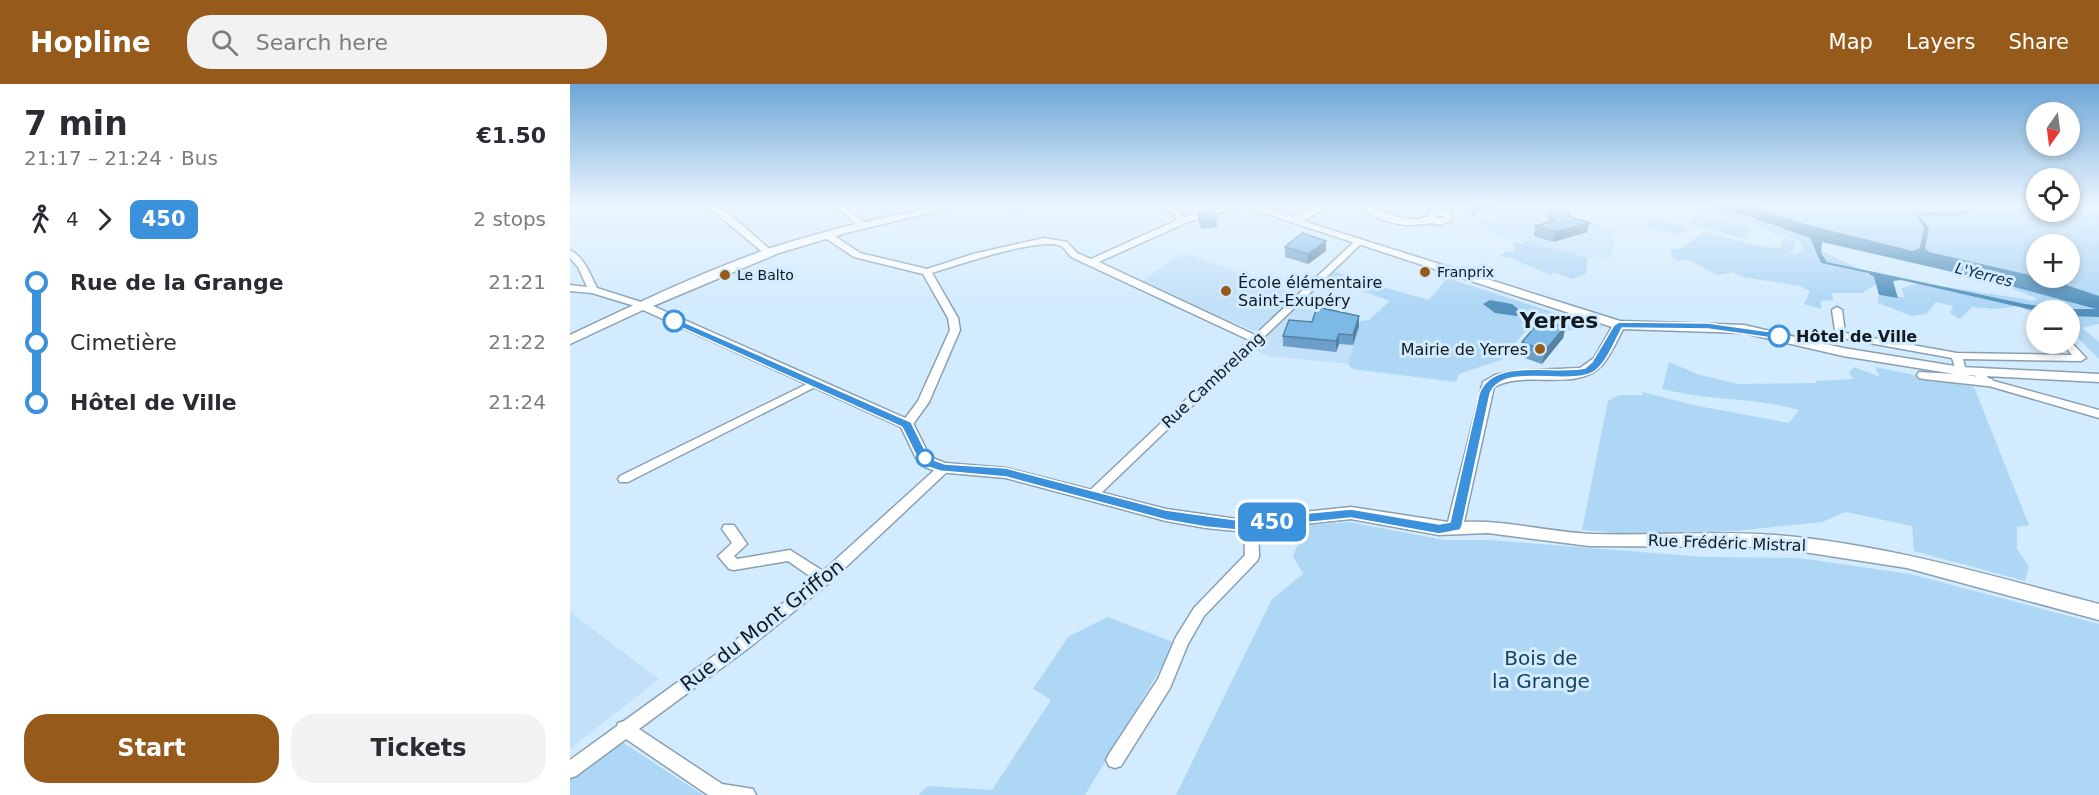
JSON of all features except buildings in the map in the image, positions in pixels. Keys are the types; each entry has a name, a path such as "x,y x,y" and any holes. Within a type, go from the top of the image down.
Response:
{"street":[{"path":"753,239 769,253"},
{"path":"570,340 642,305 769,253 814,239"},
{"path":"834,239 862,257 927,272 976,256 1044,241 1064,244 1074,255 1256,339"},
{"path":"1090,262 1141,239"},
{"path":"1350,239 1619,325 1744,329 1843,352 1926,375 2099,378"},
{"name":"Rue Cambrelang","path":"1092,494 1359,242"},
{"path":"570,253 582,266 593,290"},
{"path":"907,424 923,402 955,330 953,318 927,272"},
{"path":"570,288 593,290 642,305 907,424 921,454 930,463 944,468"},
{"path":"1838,310 1840,334 1957,356 2081,358 2077,354"},
{"path":"1455,526 1488,385 1494,380 1514,374 1575,373 1588,370 1597,364 1619,325"},
{"path":"1957,356 1973,377 2099,414"},
{"path":"624,479 815,383"},
{"name":"Rue Frédéric Mistral","path":"944,468 1006,472 1166,515 1206,522 1251,524 1351,513 1439,529 1455,526 1488,527 1589,540 1771,541 1847,549 1929,566 2099,612"},
{"name":"Rue du Mont Griffon","path":"570,770 624,728 736,649 824,579 944,468"},
{"path":"1115,760 1164,684 1181,642 1199,612 1252,557 1251,524"},
{"path":"729,530 740,544 725,556 734,565 790,555 824,579"},
{"path":"624,728 719,792 747,795"}],"shaded area":[{"path":"1513,239 1614,239 1612,258 1574,256"},
{"name":"École élémentaire Saint-Exupéry","path":"1180,254 1191,255 1298,295 1258,332 1209,313 1147,283 1140,283"},
{"path":"1296,302 1308,306 1307,309 1352,323 1360,321 1348,364 1270,356 1247,348"},
{"path":"570,612 659,679 570,749"}],"green space":[{"path":"1694,239 1732,239 1779,248 1783,239 1789,239 1797,241 1792,251 1788,251 1795,255 1803,250 1799,240 1796,239 1826,241 1824,244 1818,244 1821,250 1882,281 1862,293 1831,293 1834,300 1820,301 1822,309 1804,304 1810,291 1800,286 1743,277 1733,272 1717,275 1687,259 1679,261 1671,256 1671,250 1682,248"},
{"path":"1862,239 2026,239 2026,279"},
{"path":"2080,239 2099,239 2099,297 2062,288 2080,288"},
{"path":"1525,241 1588,258 1586,273 1573,279 1554,272 1551,275 1510,258 1499,256 1507,251 1511,252 1516,247 1512,245 1516,242 1522,244"},
{"path":"1334,271 1367,283 1373,278 1384,282 1380,286 1429,300 1447,278 1589,324 1600,325 1601,328 1564,331 1537,326 1525,332 1501,360 1459,374 1456,382 1352,369 1348,364 1360,321 1369,320 1390,301 1325,278"},
{"path":"1919,283 2030,300 2026,300 2026,310 2018,306 1996,309 1972,307 1960,319 1950,313 1953,306 1936,302 1926,314 1912,316 1878,303 1878,296 1904,297 1902,288"},
{"path":"2015,283 2026,286 2026,288 2078,300 2036,300 2013,289"},
{"path":"2080,300 2082,305 2099,310 2099,324 2082,328 2099,342 2099,359 2080,340"},
{"path":"1669,362 1700,375 1738,384 1816,383 1816,381 1854,379 1849,373 1854,367 1880,377 1875,367 1974,387 2029,525 2017,527 2017,549 2029,566 2025,581 1914,551 1912,526 1846,512 1822,522 1735,531 1620,533 1582,530 1608,401 1619,395 1642,395 1643,392 1693,405 1789,423 1799,410 1662,389"},
{"name":"Bois de la Grange","path":"1349,522 1444,540 1488,540 1704,557 1798,558 1910,574 2099,624 2099,795 1176,795 1272,599 1303,574 1293,556 1306,525"},
{"path":"1107,617 1176,643 1085,795 918,795 928,786 992,790 1051,700 1033,689 1068,637"},
{"path":"616,738 703,795 570,795 570,776"}],"water":[{"name":"L'Yerres","path":"1811,239 1865,239 1913,251 1920,248 1922,239 1927,239 1925,248 1929,252 2026,274 2026,288 2075,288 2099,296 2099,317 2080,316 2080,309 2096,309 2080,305 2080,300 2063,300 1996,282 1822,242 1821,253 1827,262 2026,304 2026,308 1901,280 1893,281 1898,298 1879,295 1874,277 1868,273 1821,263"},
{"path":"1490,300 1512,304 1522,312 1517,316 1495,313 1483,304"}],"bus line":[{"name":"450","path":"674,321 907,424 921,454 930,463 944,468 962,471 1006,472 1166,515 1206,522 1237,525 1333,513 1351,513 1439,529 1455,526 1485,394 1488,385 1494,380 1514,374 1575,373 1588,370 1597,364 1619,325 1708,326 1744,329 1779,336"}],"place":[{"name":"Franprix","path":"1425,272"},
{"name":"Le Balto","path":"725,275"},
{"name":"École élémentaire Saint-Exupéry","path":"1226,291"},
{"name":"Hôtel de Ville","path":"1779,336"},
{"name":"Mairie de Yerres","path":"1540,349"}],"district":[{"name":"Yerres","path":"1559,320"}]}
